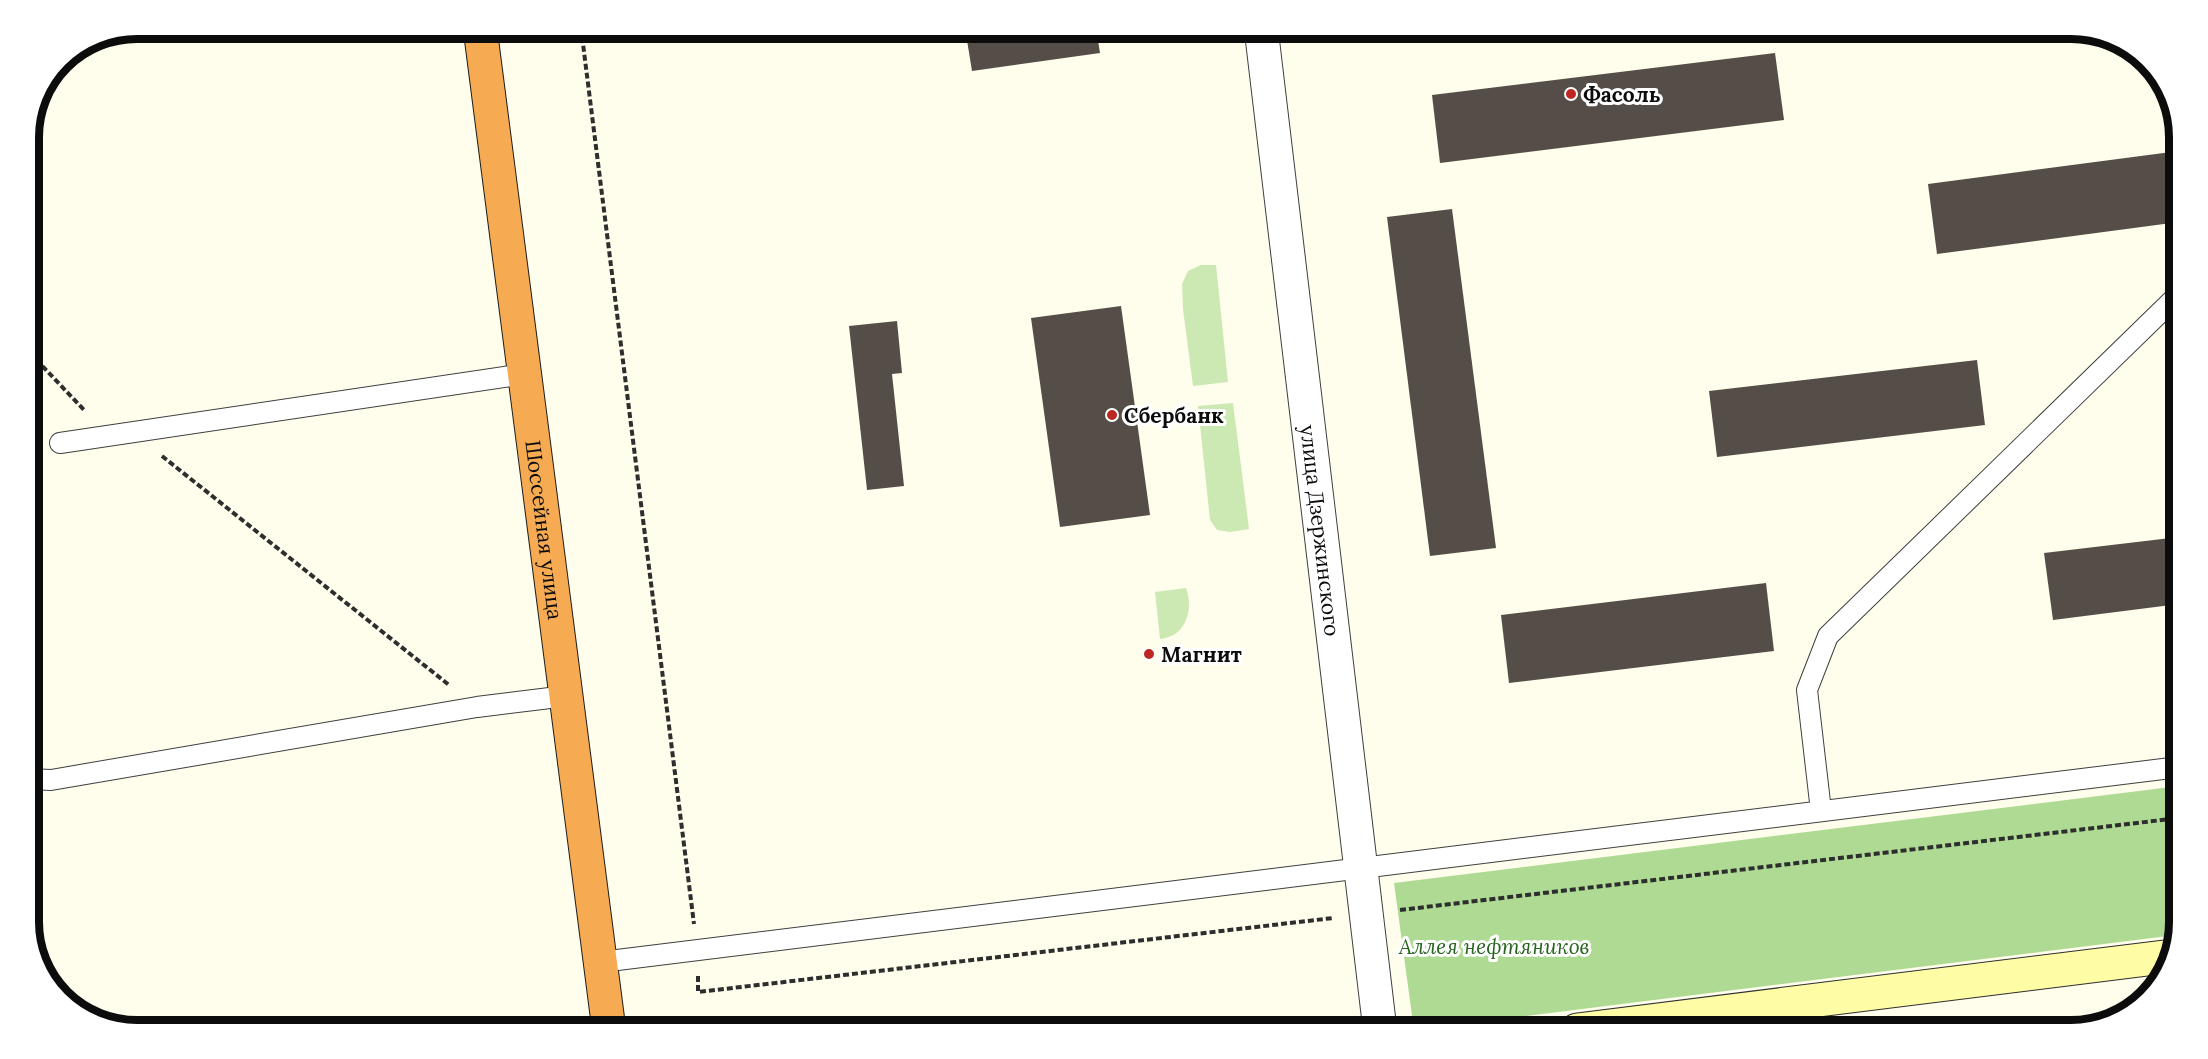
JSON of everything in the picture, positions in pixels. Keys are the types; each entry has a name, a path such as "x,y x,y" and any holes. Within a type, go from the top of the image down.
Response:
{"highway":[{"name":"Шоссейная улица","path":"481,39 608,1020"}],"street":[{"name":"улица Дзержинского","path":"1262,39 1379,1020"},
{"path":"1657,1020 2162,957"}],"lane":[{"path":"1821,811 1807,690 1828,636 2169,304"},
{"path":"60,443 525,374"},
{"path":"39,779 51,780 477,707 566,696"},
{"path":"601,962 2169,768"}],"path":[{"path":"582,39 697,950 698,992 2169,819"},
{"path":"39,362 109,436 154,450 477,707"}],"green space":[{"path":"1201,265 1216,265 1228,382 1193,386 1182,284 1188,271"},
{"path":"1233,403 1249,529 1230,532 1217,530 1210,520 1198,406"},
{"path":"1186,588 1189,605 1186,621 1176,633 1160,639 1155,592"},
{"name":"Аллея нефтяников","path":"2169,787 2168,936 1494,1020 1413,1020 1394,883"}],"building":[{"path":"967,39 1098,39 1100,53 972,71"},
{"path":"1775,53 1784,120 1440,163 1432,95"},
{"path":"2169,152 2169,223 1937,254 1928,184"},
{"path":"1452,209 1496,548 1430,556 1387,217"},
{"path":"1121,306 1150,515 1060,527 1031,318"},
{"path":"897,321 902,373 892,374 904,486 867,490 849,326"},
{"path":"1977,360 1985,425 1717,457 1709,391"},
{"path":"2169,538 2169,605 2053,620 2044,553"},
{"path":"1766,583 1774,651 1509,683 1501,615"}],"place":[{"name":"Фасоль","path":"1571,94"},
{"name":"Сбербанк","path":"1112,415"},
{"name":"Магнит","path":"1149,654"}]}
